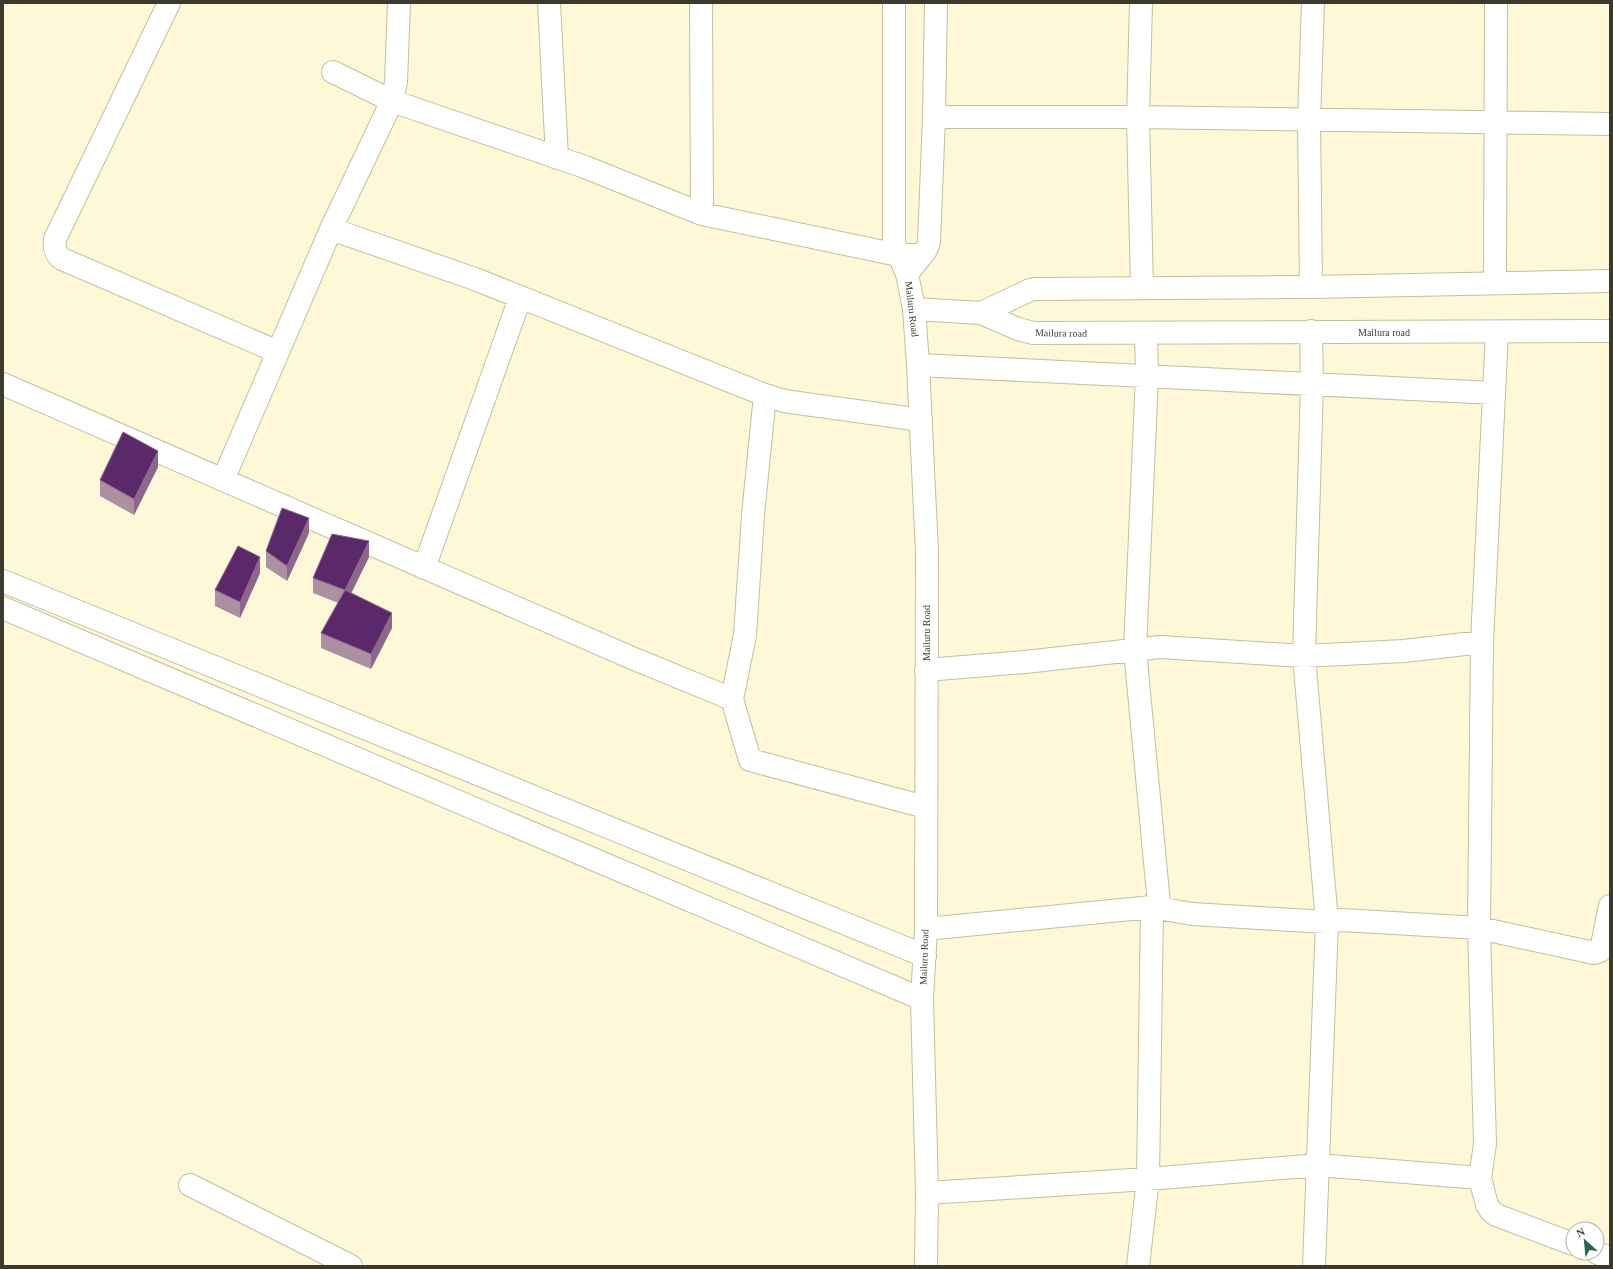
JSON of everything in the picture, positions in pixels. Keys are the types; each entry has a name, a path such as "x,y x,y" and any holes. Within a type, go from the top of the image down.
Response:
{"street":[{"path":"170,3 58,232 54,246 57,255 62,259 278,352"},
{"path":"222,480 331,229 392,101 396,82 399,3"},
{"path":"549,3 557,158"},
{"path":"700,3 702,214"},
{"name":"Mailuru Road","path":"894,3 894,239 898,255 908,274 914,309 927,552 925,807 926,929 922,999 927,1193 926,1266"},
{"path":"908,274 923,255 929,242 934,117 936,3"},
{"path":"1141,3 1138,117 1142,288"},
{"path":"1311,287 1309,119 1313,3"},
{"path":"1495,284 1496,3"},
{"path":"333,72 392,101 585,167 702,214 898,255 923,255"},
{"path":"934,117 1138,117 1610,124"},
{"path":"331,229 475,279 765,395 784,401 921,420"},
{"path":"914,309 981,313 1035,289 1311,287 1610,281"},
{"path":"424,568 520,298"},
{"name":"Mailura road","path":"981,313 1025,332 1146,333 1311,331 1610,331"},
{"path":"1311,331 1312,384 1304,656 1327,922 1314,1266"},
{"path":"1497,332 1482,642 1479,928 1485,1144 1480,1178 1491,1211 1496,1215 1565,1241"},
{"path":"1146,333 1146,376 1135,650 1159,904 1152,907"},
{"path":"918,365 1494,392"},
{"path":"3,384 625,655 732,699"},
{"path":"765,395 753,515 745,635 732,699 750,760 925,807"},
{"path":"3,581 925,956"},
{"path":"3,608 922,999"},
{"path":"926,670 1026,662 1160,647 1304,656 1404,650 1482,642"},
{"path":"926,929 1152,907 1192,914 1327,922 1342,920 1479,928 1594,954 1605,953 1610,906"},
{"path":"1138,1266 1148,1179 1152,907"},
{"path":"927,1193 1148,1179 1318,1165 1480,1178"},
{"path":"190,1185 350,1266"}],"building":[{"path":"123,432 158,451 134,499 100,480"},
{"path":"282,508 309,518 287,566 266,551"},
{"path":"332,534 369,541 345,590 313,578"},
{"path":"238,546 260,557 240,602 215,590"},
{"path":"345,590 392,613 371,654 321,633"}]}
